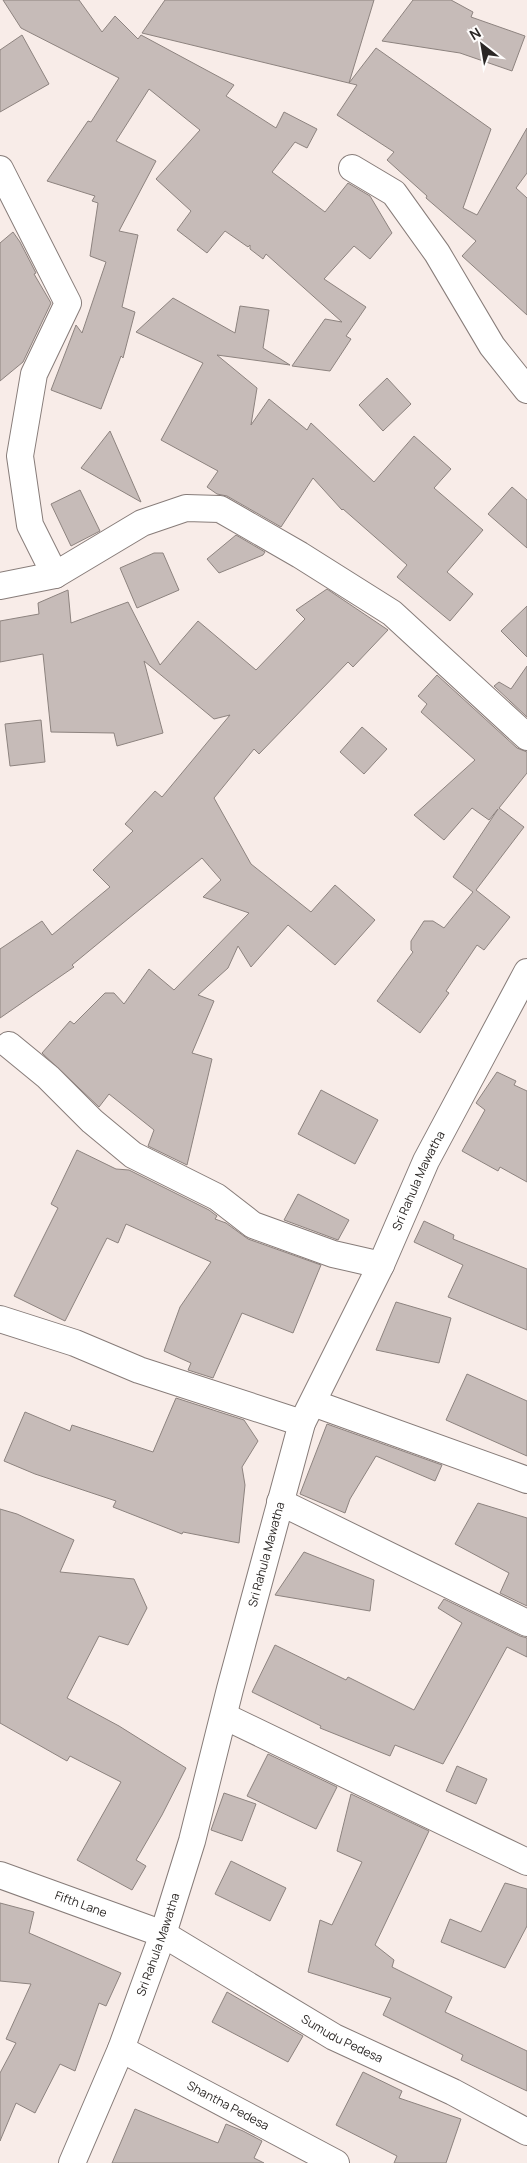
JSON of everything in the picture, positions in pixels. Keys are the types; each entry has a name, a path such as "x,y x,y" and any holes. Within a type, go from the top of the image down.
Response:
{"street":[{"path":"352,168 394,193 437,254 492,346 527,390"},
{"path":"0,169 68,303 34,374 20,456 30,525 55,575"},
{"path":"0,586 55,575 142,523 186,508 220,509 300,555 392,613 527,737"},
{"name":"Sri Rahula Mawatha","path":"72,2163 121,2049 163,1934 192,1841 280,1502 308,1413 381,1265 426,1161 527,972"},
{"path":"9,1045 48,1077 92,1121 132,1155 217,1197 254,1225 333,1254 381,1265"},
{"path":"0,1319 75,1343 138,1370 308,1413 527,1480"},
{"path":"280,1502 527,1623"},
{"path":"224,1716 527,1862"},
{"name":"Fifth Lane","path":"0,1875 163,1934"},
{"name":"Sumudu Pedesa","path":"163,1934 334,2037 453,2092 527,2132"},
{"name":"Shantha Pedesa","path":"121,2049 336,2163"}],"building":[{"path":"3,0 79,0 102,32 115,16 138,39 141,35 234,85 226,96 276,128 284,112 317,129 307,148 295,142 272,172 325,212 348,183 370,196 392,233 370,259 354,246 324,279 366,307 346,336 351,339 330,371 292,366 325,319 342,322 266,254 263,259 250,249 250,245 248,247 225,231 207,253 177,230 191,211 156,179 200,130 149,89 116,141 156,161 119,231 138,235 122,307 135,312 123,358 121,356 101,409 51,390 76,325 82,333 106,262 90,256 98,203 92,201 95,196 47,181 88,121 91,122 119,78 21,28"},
{"path":"165,0 374,0 349,83 376,48 491,129 463,208 477,215 527,128 527,173 516,188 527,198 527,315 462,256 476,241 426,198 427,196 387,160 394,152 337,115 357,85 142,33"},
{"path":"413,0 451,0 473,12 471,17 525,36 512,71 460,53 382,41"},
{"path":"22,35 49,84 0,112 0,50"},
{"path":"13,232 51,303 23,362 0,381 0,243"},
{"path":"173,298 235,333 240,306 269,310 263,348 290,365 217,355 257,388 251,425 269,399 307,430 311,423 374,482 414,436 451,469 434,488 483,530 447,572 473,594 450,621 397,577 407,565 342,510 313,478 281,527 227,496 217,494 207,487 218,471 161,440 203,363 136,332"},
{"path":"387,378 411,404 383,431 359,405"},
{"path":"110,431 141,502 81,468"},
{"path":"512,487 527,500 527,548 488,514"},
{"path":"80,490 100,531 71,546 51,504"},
{"path":"236,535 265,552 263,555 219,573 207,559"},
{"path":"154,553 163,553 179,590 137,608 120,568"},
{"path":"327,589 388,630 353,667 348,662 259,754 254,749 214,798 251,864 311,912 335,885 375,920 335,965 288,925 251,967 238,946 228,968 198,995 214,1001 192,1053 212,1059 187,1165 148,1146 154,1130 109,1094 99,1107 42,1053 70,1021 74,1024 105,993 114,993 124,1004 149,969 174,990 249,913 203,897 221,880 202,858 72,965 74,967 0,1018 0,949 42,921 52,935 110,887 93,870 133,831 125,824 155,791 162,797 230,715 214,719 144,661 163,733 117,746 114,733 51,732 43,654 0,662 0,621 39,614 38,603 68,590 71,623 128,602 160,665 198,621 256,670 305,619 296,610"},
{"path":"527,606 527,657 501,631"},
{"path":"527,666 527,717 494,686 499,682 511,689"},
{"path":"437,675 517,748 527,752 527,773 499,808 524,827 476,890 510,917 484,950 477,945 446,991 449,993 420,1033 377,1001 413,952 411,950 411,941 424,921 433,921 444,928 473,892 453,877 498,809 489,820 472,808 444,840 414,815 475,760 421,712 427,704 418,696"},
{"path":"41,720 45,762 10,766 5,724"},
{"path":"362,727 387,749 364,774 340,752"},
{"path":"497,1072 516,1081 514,1085 527,1091 527,1182 500,1167 498,1171 462,1151 485,1110 476,1103"},
{"path":"321,1090 378,1120 355,1164 298,1134"},
{"path":"77,1150 116,1169 129,1170 209,1210 217,1216 215,1219 226,1223 248,1239 321,1265 293,1333 242,1313 213,1378 188,1370 191,1363 164,1351 180,1307 211,1262 126,1224 118,1243 107,1238 65,1321 14,1296 58,1208 51,1204"},
{"path":"298,1194 349,1220 338,1240 284,1220"},
{"path":"424,1221 454,1235 453,1239 527,1269 527,1330 448,1297 463,1265 414,1242"},
{"path":"396,1302 451,1318 439,1363 376,1350"},
{"path":"467,1374 527,1401 527,1456 446,1420"},
{"path":"176,1398 244,1420 258,1441 242,1467 245,1485 239,1543 183,1532 182,1534 113,1507 116,1501 35,1474 4,1461 25,1412 70,1431 72,1425 153,1452"},
{"path":"327,1424 442,1465 435,1481 376,1456 350,1499 345,1513 300,1494"},
{"path":"478,1503 527,1518 527,1606 500,1593 509,1573 455,1544"},
{"path":"0,1509 17,1514 74,1540 60,1572 134,1579 147,1608 128,1645 99,1636 67,1698 119,1726 186,1768 136,1860 146,1866 132,1890 77,1860 121,1782 70,1756 67,1761 0,1723"},
{"path":"304,1552 374,1580 370,1611 275,1595"},
{"path":"444,1599 527,1638 527,1657 507,1647 443,1764 395,1745 390,1756 320,1728 321,1726 252,1692 275,1645 346,1680 348,1677 414,1710 462,1623 438,1608"},
{"path":"268,1754 337,1787 316,1829 247,1796"},
{"path":"457,1766 487,1779 476,1804 446,1791"},
{"path":"224,1793 256,1804 242,1841 211,1830"},
{"path":"351,1794 429,1831 375,1945 394,1960 392,1967 452,1997 445,2012 527,2051 527,2091 461,2060 463,2055 383,2015 391,1998 308,1972 320,1920 332,1925 362,1862 337,1851"},
{"path":"231,1861 286,1888 270,1921 215,1894"},
{"path":"505,1883 527,1889 527,1926 505,1968 441,1942 450,1919 481,1932"},
{"path":"0,1903 34,1912 29,1933 121,1973 106,2006 99,2003 75,2071 60,2064 35,2113 16,2103 0,2141 0,2073 16,2043 6,2039 31,1984 0,1981"},
{"path":"227,1992 303,2036 288,2062 212,2022"},
{"path":"363,2072 402,2091 399,2098 461,2119 446,2163 394,2163 397,2156 336,2125"},
{"path":"135,2109 218,2143 226,2124 243,2131 262,2141 254,2158 264,2163 112,2163"}]}
